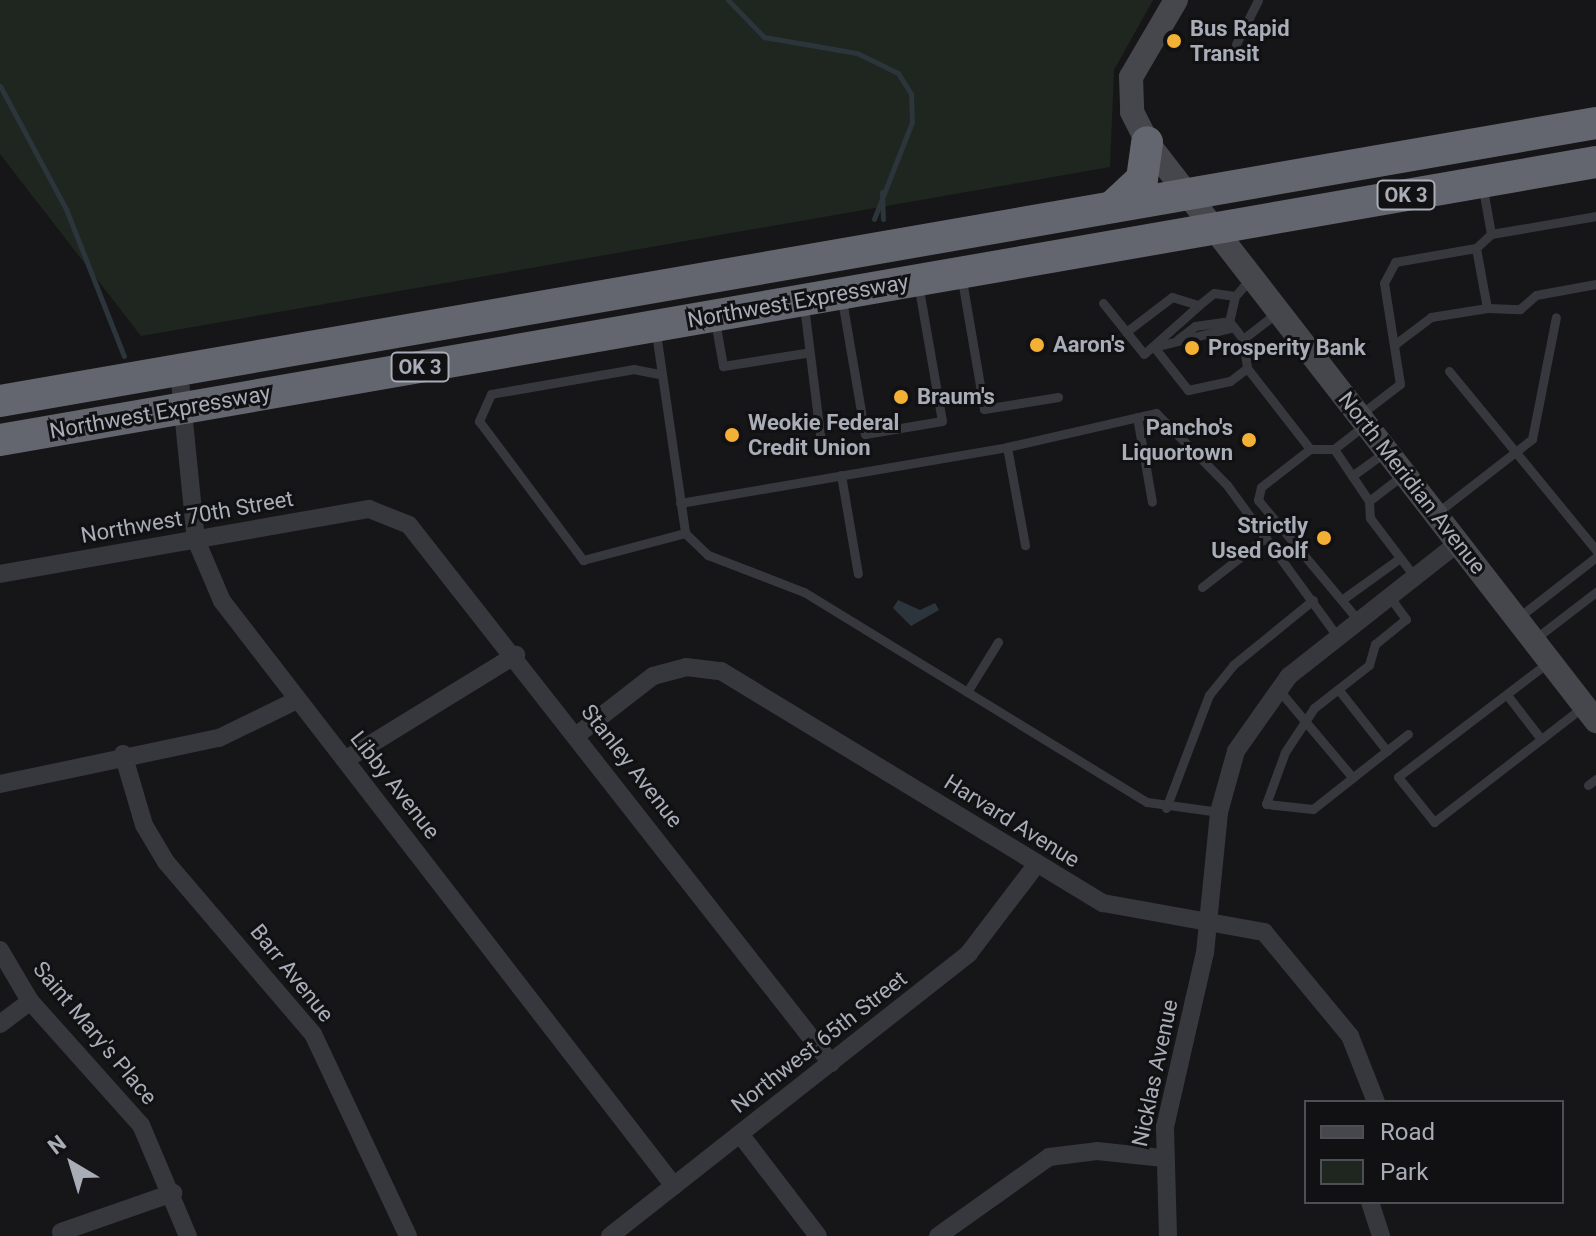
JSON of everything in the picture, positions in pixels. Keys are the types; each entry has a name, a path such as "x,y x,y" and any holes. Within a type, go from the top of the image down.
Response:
{"highway":[{"name":"Northwest Expressway","path":"0,401 1596,123"},
{"path":"1112,207 1142,179 1147,142"},
{"name":"Northwest Expressway","path":"0,440 1596,162"},
{"path":"649,288 655,325"}],"main road":[{"name":"North Meridian Avenue","path":"1176,0 1131,77 1132,112 1147,142 1590,714"}],"street":[{"name":"Libby Avenue","path":"179,371 196,540 222,601 674,1186"},
{"name":"Northwest 70th Street","path":"0,574 369,509 382,514"},
{"name":"Stanley Avenue","path":"382,514 419,533 831,1063"},
{"name":"Nicklas Avenue","path":"1168,1236 1162,1158 1208,920 1219,812 1236,751 1277,688 1337,636 1458,543"},
{"path":"345,760 516,655"},
{"name":"Harvard Avenue","path":"577,735 653,676 686,667 721,671 1103,903 1253,927 1273,939 1361,1054 1375,1100"},
{"path":"0,784 123,754 219,738 297,700"},
{"name":"Barr Avenue","path":"123,754 155,845 313,1034 408,1236"},
{"name":"Northwest 65th Street","path":"610,1236 969,953 1036,865"},
{"name":"Saint Mary's Place","path":"0,950 30,1001 131,1111 173,1193 188,1236"},
{"path":"0,1024 30,1001"},
{"path":"740,1134 818,1236"},
{"path":"938,1236 1049,1157 1097,1151 1162,1158"},
{"path":"61,1232 173,1193"},
{"path":"1371,1204 1381,1236"}],"lane":[{"path":"1236,44 1258,0"},
{"path":"1482,182 1491,234"},
{"path":"1358,620 1343,599 1333,597 1258,500 1261,487 1310,449 1334,449 1400,384 1384,283 1395,262 1476,248 1491,234 1596,216"},
{"path":"1476,248 1487,308"},
{"path":"961,273 984,409 1058,397"},
{"path":"1253,277 1235,296 1232,324 1243,339 1247,368 1310,449"},
{"path":"841,293 865,434 942,421 917,280"},
{"path":"1394,345 1431,317 1487,308 1520,309 1536,295 1596,284"},
{"path":"1103,303 1144,354 1214,293 1235,296"},
{"path":"1126,332 1172,297 1199,305"},
{"path":"803,300 810,344 805,353 822,450"},
{"path":"1243,339 1279,311"},
{"path":"714,315 723,366 805,353"},
{"path":"1436,514 1521,453 1537,421 1556,317"},
{"path":"1154,347 1175,341 1195,326 1232,324"},
{"path":"655,325 659,374 685,533 708,555 804,592 1166,808 1219,812"},
{"path":"1154,347 1188,390 1230,381 1247,368"},
{"path":"659,374 634,369 491,394 479,421 583,560 685,533"},
{"path":"1449,371 1521,453 1596,550"},
{"path":"680,503 1007,447 1156,413 1186,436 1266,537 1337,636"},
{"path":"1137,417 1152,502"},
{"path":"1007,447 1025,545"},
{"path":"1334,449 1369,501 1370,518 1414,576"},
{"path":"1352,476 1387,450"},
{"path":"1369,501 1405,473"},
{"path":"841,475 858,574"},
{"path":"1202,587 1266,537"},
{"path":"1516,619 1596,557"},
{"path":"1343,599 1400,558"},
{"path":"1533,640 1596,592"},
{"path":"1389,596 1406,619 1306,719 1266,804 1313,809 1408,734"},
{"path":"1166,808 1209,695 1233,665 1315,604"},
{"path":"967,692 998,642"},
{"path":"1550,661 1398,777 1434,822 1541,739 1590,714"},
{"path":"1277,688 1353,778"},
{"path":"1338,689 1387,751"},
{"path":"1507,695 1541,739"}],"green space":[{"path":"0,0 1153,0 1114,70 1110,167 141,336 0,154"}],"shaded area":[{"path":"898,600 920,610 935,603 939,610 911,626 893,608"}],"waterway":[{"path":"728,0 764,37 857,53 898,73 911,94 912,122 874,219"},
{"path":"0,86 66,209 124,356"},
{"path":"882,192 883,219"}],"place":[{"name":"Bus Rapid Transit","path":"1174,41"},
{"name":"Aaron's","path":"1037,345"},
{"name":"Prosperity Bank","path":"1192,348"},
{"name":"Braum's","path":"901,397"},
{"name":"Weokie Federal Credit Union","path":"732,435"},
{"name":"Pancho's Liquortown","path":"1249,440"},
{"name":"Strictly Used Golf","path":"1324,538"}]}
